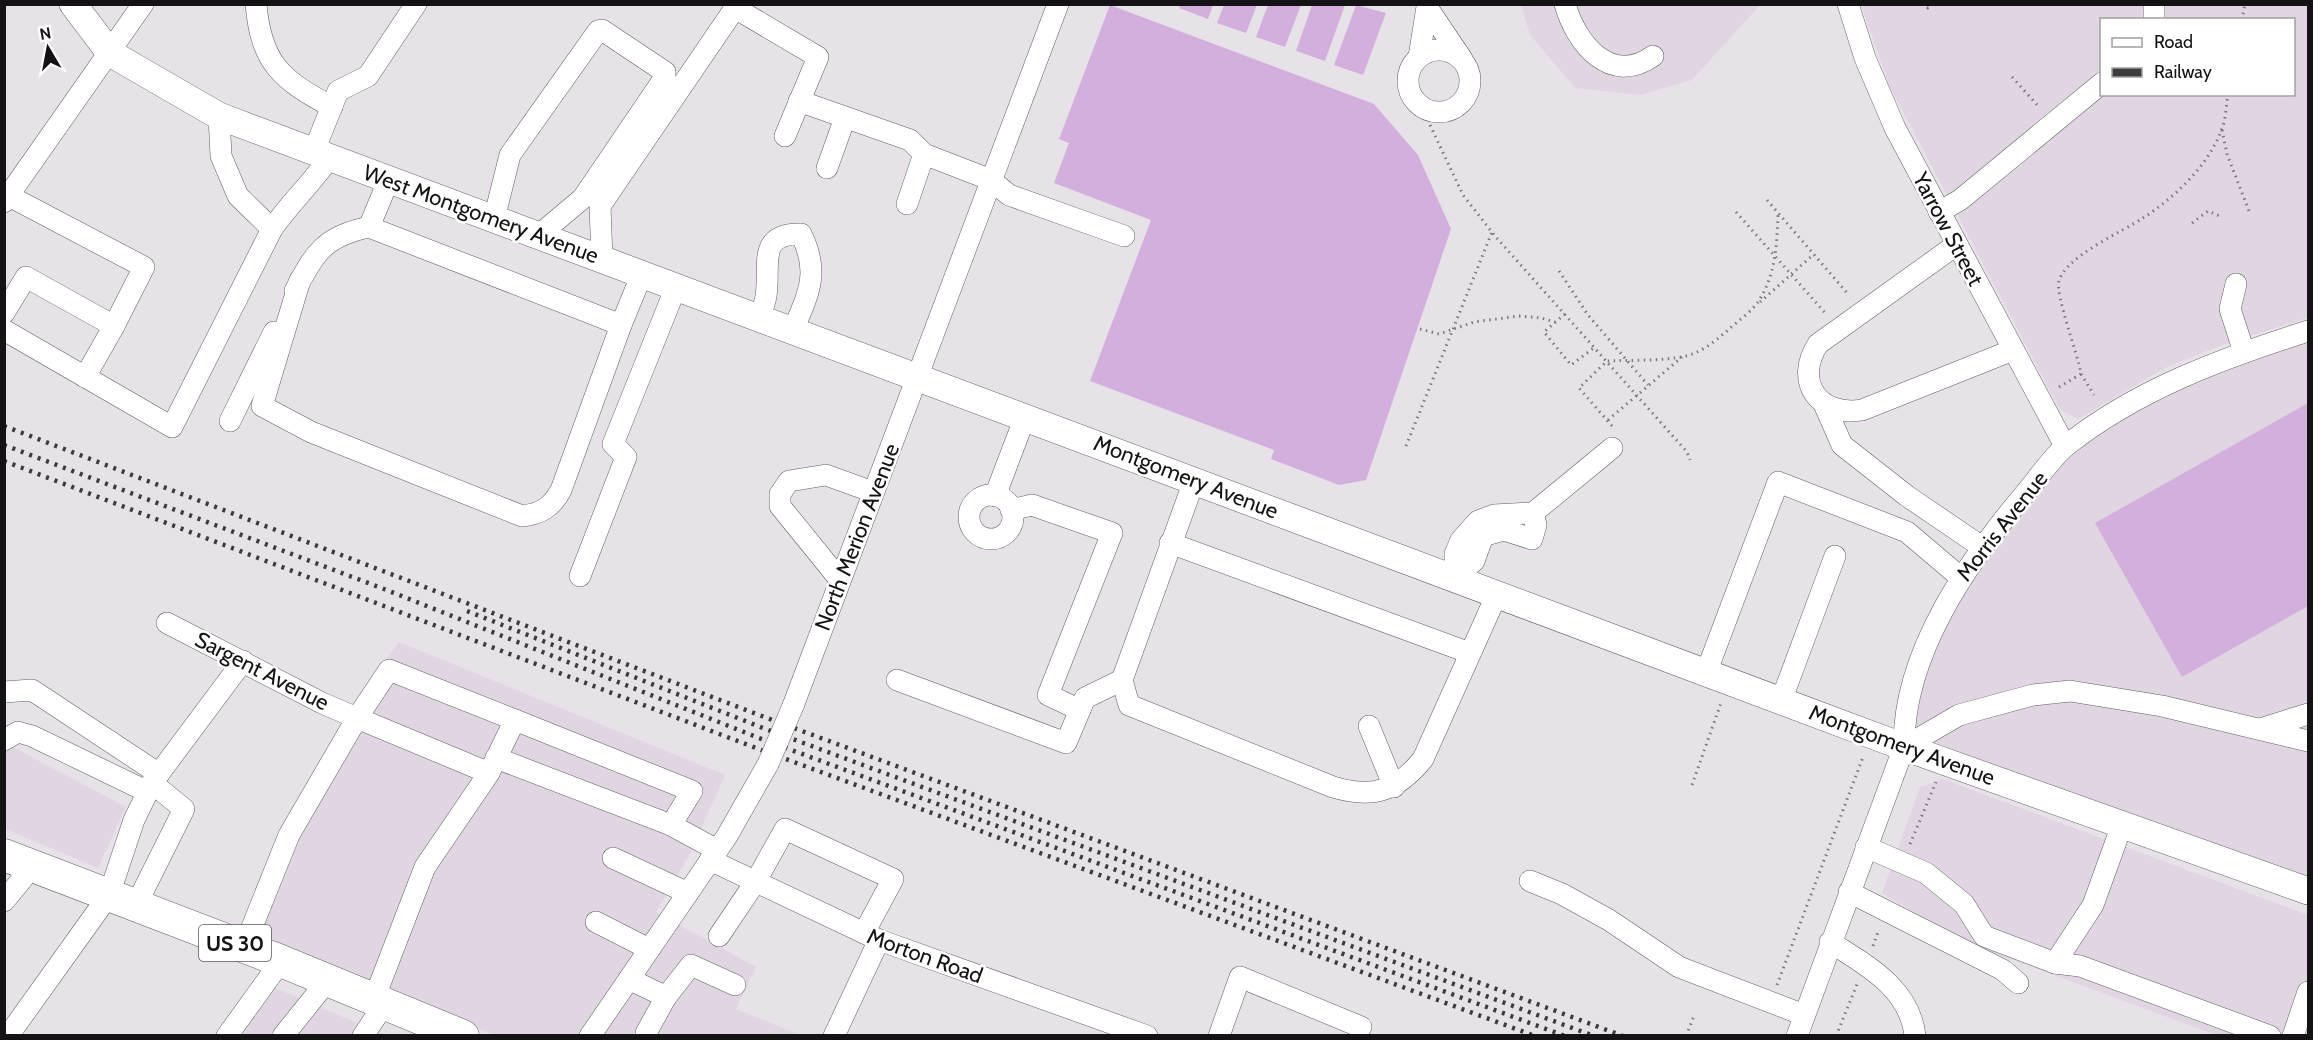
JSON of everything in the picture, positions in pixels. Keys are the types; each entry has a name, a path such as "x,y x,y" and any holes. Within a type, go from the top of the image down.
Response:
{"highway":[{"name":"US 30","path":"4,855 281,961 463,1035"}],"main road":[{"name":"West Montgomery Avenue","path":"73,4 110,53 219,116 917,377"},
{"name":"Montgomery Avenue","path":"917,377 1455,578"},
{"path":"1455,578 1497,594"},
{"name":"Montgomery Avenue","path":"1497,594 1904,747 2308,891"}],"street":[{"path":"86,377 144,267 7,199 143,4"},
{"path":"256,4 260,36 273,64 295,87 332,107"},
{"path":"4,330 172,427 273,229 290,203 314,180 338,91 368,76 416,4"},
{"name":"North Merion Avenue","path":"590,1035 713,855 768,764 793,706 1058,4"},
{"path":"1565,4 1579,37 1593,53 1608,63 1627,68 1642,64 1653,56"},
{"name":"Yarrow Street","path":"1848,4 1880,95 1956,245 2065,446"},
{"path":"1427,6 1462,60 1470,79 1464,99 1457,106 1437,112 1417,103 1408,85 1408,74 1419,57 1427,6"},
{"path":"602,259 600,206 735,8 818,57 785,136"},
{"path":"494,219 510,155 598,31 602,30 664,72 665,77 583,198 539,235"},
{"path":"1419,57 1437,50 1455,54 1462,60"},
{"path":"1939,212 1960,200 2100,85"},
{"path":"799,101 910,140 924,154 991,180 1009,195 1124,236"},
{"path":"219,116 221,156 238,196 273,229"},
{"path":"827,168 845,118"},
{"path":"907,204 924,154"},
{"path":"369,227 389,179"},
{"path":"230,421 310,260 326,243 346,232 369,227 621,325"},
{"path":"759,319 766,298 767,251 772,242 787,233 801,234 809,251 813,275 807,297 793,330"},
{"path":"1956,245 1818,344 1811,355 1808,368 1809,382 1814,394 1824,404 1836,410 1849,412 1862,410 2013,350"},
{"path":"300,280 262,406 311,432 522,516 534,515 546,509 561,490 642,274"},
{"path":"4,313 26,277 114,326"},
{"path":"2236,284 2230,309 2244,352"},
{"path":"580,576 626,457 613,444 676,287"},
{"name":"Morris Avenue","path":"1797,1035 1904,747 1904,718 1929,640 1960,577 2065,446 2133,401 2183,375 2308,331"},
{"path":"1824,404 1842,446 1907,496 1982,547"},
{"path":"995,496 1025,417"},
{"path":"1455,578 1455,554 1461,540 1478,521 1494,515 1533,513 1612,448"},
{"path":"840,580 780,506 780,494 789,481 826,475 873,492"},
{"path":"1194,480 1122,680 1129,705 1334,787 1353,793 1374,793 1394,787 1410,775 1423,759 1497,594"},
{"path":"1718,677 1778,482 1907,532 1960,577"},
{"path":"995,496 1002,498 1011,510 1011,525 1001,536 987,539 974,531 969,517 970,510 980,498 995,496"},
{"path":"1011,510 1032,505 1112,532 1048,695 1080,710"},
{"path":"1455,578 1473,561 1483,536 1504,530 1532,538 1536,525 1533,513"},
{"path":"1170,543 1470,653"},
{"path":"1781,701 1835,556"},
{"name":"Sargent Avenue","path":"167,623 322,703 357,718 493,765"},
{"path":"123,900 134,820 153,783 243,661"},
{"path":"244,947 289,835 357,718 389,670 693,791 671,825"},
{"path":"897,680 1066,743 1085,698 1122,680"},
{"path":"4,692 32,690 184,809 123,900 8,1035"},
{"path":"1904,747 1959,715 2033,695 2070,691 2119,697 2308,741"},
{"path":"2260,729 2308,714"},
{"path":"363,1035 380,1001 425,867 493,765 515,720"},
{"path":"1370,726 1394,787"},
{"path":"4,740 18,732 32,736 153,783"},
{"name":"Morton Road","path":"493,765 671,825 713,855 756,881 871,937 1147,1035"},
{"path":"2055,963 2074,930 2093,905 2122,825"},
{"path":"719,936 756,881 785,829 893,879 834,1035"},
{"path":"1866,847 1926,873 1964,904 1984,936 2055,963 2080,966 2270,1035"},
{"path":"614,858 688,893"},
{"path":"4,901 33,866"},
{"path":"1530,881 1562,894 1609,920 1679,967 1804,1015"},
{"path":"1849,892 2003,970 2018,983"},
{"path":"596,922 650,949"},
{"path":"1830,942 1882,975 1906,1007 1916,1035"},
{"path":"228,1035 281,961"},
{"path":"646,1033 666,997 690,965 735,985"},
{"path":"1219,1035 1240,977 1361,1027"},
{"path":"629,979 666,997"},
{"path":"283,1035 327,980"},
{"path":"2293,1035 2308,992"}],"path":[{"path":"1922,4 1928,8 1932,4"},
{"path":"2012,77 2053,123"},
{"path":"2094,395 2081,374 2078,354 2059,294 2059,279 2072,263 2144,218 2182,185 2208,158 2222,129 2228,96"},
{"path":"1430,125 1463,195 1492,232 1687,452 1690,460"},
{"path":"2222,129 2227,154 2249,211"},
{"path":"1767,200 1848,294"},
{"path":"1737,212 1829,317"},
{"path":"2192,223 2208,212 2222,217"},
{"path":"1758,303 1776,256 1778,213"},
{"path":"1406,446 1492,232"},
{"path":"1608,420 1682,357 1712,344 1814,254"},
{"path":"1559,271 1588,315 1648,385"},
{"path":"1565,314 1544,332 1571,365 1595,347"},
{"path":"1420,329 1439,334 1494,318 1542,318 1555,322"},
{"path":"1612,426 1580,388 1607,361 1682,357"},
{"path":"2059,387 2081,374"},
{"path":"1692,785 1718,677"},
{"path":"1770,1002 1863,757"},
{"path":"1686,1035 1694,1016"}],"shaded area":[{"path":"1181,4 1213,5 1208,19 1179,8"},
{"path":"1110,5 1374,104 1418,155 1451,229 1366,480 1339,485 1271,459 1274,450 1090,381 1151,220 1054,183 1069,143 1059,139"},
{"path":"1224,5 1257,5 1246,33 1217,23"},
{"path":"1268,5 1301,5 1285,47 1256,37"},
{"path":"1312,5 1345,5 1325,61 1296,51"},
{"path":"1356,5 1386,13 1363,75 1334,65"},
{"path":"1521,5 1760,5 1692,80 1640,95 1575,88 1530,35"},
{"path":"1861,5 2308,5 2308,318 2227,343 2167,367 2078,419 2060,410 1889,85"},
{"path":"2308,331 2308,891 1904,747 1929,640 2065,446 2133,401"},
{"path":"2308,403 2308,606 2182,677 2095,523"},
{"path":"399,642 725,775 690,854 656,912 756,967 736,1009 800,1035 494,1035 260,942 256,930 296,834 387,658"},
{"path":"4,723 11,746 126,807 98,868 5,829"},
{"path":"1943,779 2308,915 2308,1035 2216,1035 1962,941 1882,893 1920,787"},
{"path":"273,987 385,1035 238,1036"}],"railway":[{"path":"4,426 767,718 1623,1036"},
{"path":"4,445 384,589 759,738 1565,1036"},
{"path":"4,461 756,748 1535,1036"},
{"path":"467,611 763,728 1594,1036"}]}
